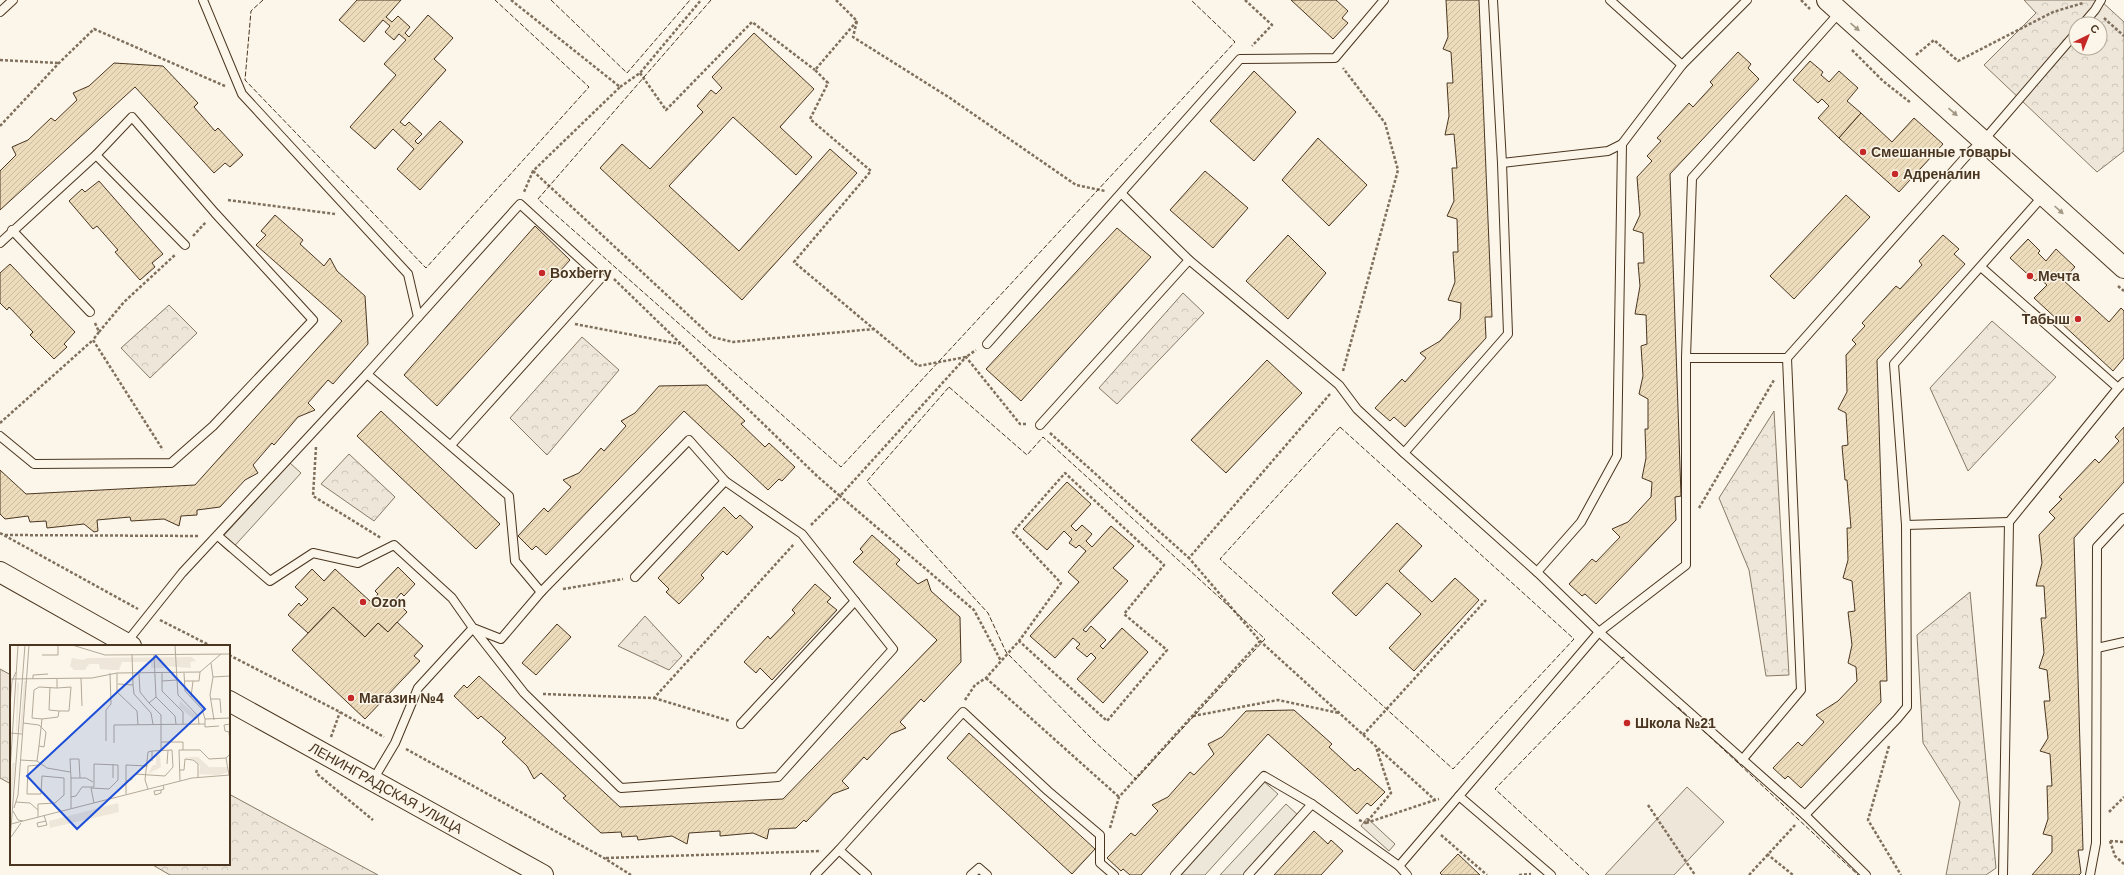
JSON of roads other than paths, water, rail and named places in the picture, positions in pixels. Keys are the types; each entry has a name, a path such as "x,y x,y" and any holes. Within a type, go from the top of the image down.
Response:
{"street":[{"path":"1833,7 1984,140 2043,196 2124,268"},
{"path":"0,572 128,645"},
{"name":"ЛЕНИНГРАДСКАЯ УЛИЦА","path":"230,702 543,875"}],"lane":[{"path":"0,12 13,0"},
{"path":"203,0 242,94 408,274 418,317"},
{"path":"987,344 1122,194 1240,59 1335,58 1384,0"},
{"path":"1404,453 1508,334 1502,163 1493,0"},
{"path":"1610,0 1682,65"},
{"path":"1502,163 1608,151 1622,144 1682,65 1747,0"},
{"path":"2090,16 2101,0"},
{"path":"1399,866 1599,632 1686,564 1686,358 1692,178 1833,7"},
{"path":"1742,760 1801,690 1787,358 1970,152 1984,140 2068,42"},
{"path":"0,243 12,230 96,155 132,117 215,213 313,320 213,426 171,463 34,464 0,436"},
{"path":"1537,572 1581,522 1617,456 1622,144"},
{"path":"96,155 185,245"},
{"path":"1122,194 1189,260 1339,385 1357,409 1404,453 1537,572 1599,632 1805,815 1866,875"},
{"path":"1805,815 1907,707 1906,524 1894,364 2043,196"},
{"path":"128,645 148,614 182,573 317,429 520,204 601,278 451,445"},
{"path":"12,230 90,312"},
{"path":"1040,424 1189,260"},
{"path":"1980,267 2121,385 2009,522 2003,875"},
{"path":"1686,358 1787,358"},
{"path":"367,374 509,496 515,561 541,592"},
{"path":"218,536 270,581 313,553 358,563 394,545 452,598 473,628 524,693 621,788 778,777 893,649 802,534 725,481 689,440 541,592 500,639 473,628"},
{"path":"635,577 725,481"},
{"path":"2090,875 2096,843 2097,547 2124,518"},
{"path":"1906,524 2009,522"},
{"path":"741,724 855,600"},
{"path":"373,780 395,743 418,688 473,628"},
{"path":"2097,648 2124,642"},
{"path":"815,875 963,712 1048,790 1100,835 1100,863 1114,875"},
{"path":"1174,875 1264,776 1312,804 1399,866 1407,875"},
{"path":"1459,796 1551,875"},
{"path":"1248,875 1312,804"},
{"path":"839,850 867,875"},
{"path":"971,875 979,868 987,875"}],"place":[{"name":"Смешанные товары","path":"1863,152"},
{"name":"Адреналин","path":"1895,174"},
{"name":"Boxberry","path":"542,273"},
{"name":"Мечта","path":"2030,276"},
{"name":"Табыш","path":"2078,319"},
{"name":"Ozon","path":"363,602"},
{"name":"Магазин №4","path":"351,698"},
{"name":"Школа №21","path":"1627,723"}]}
